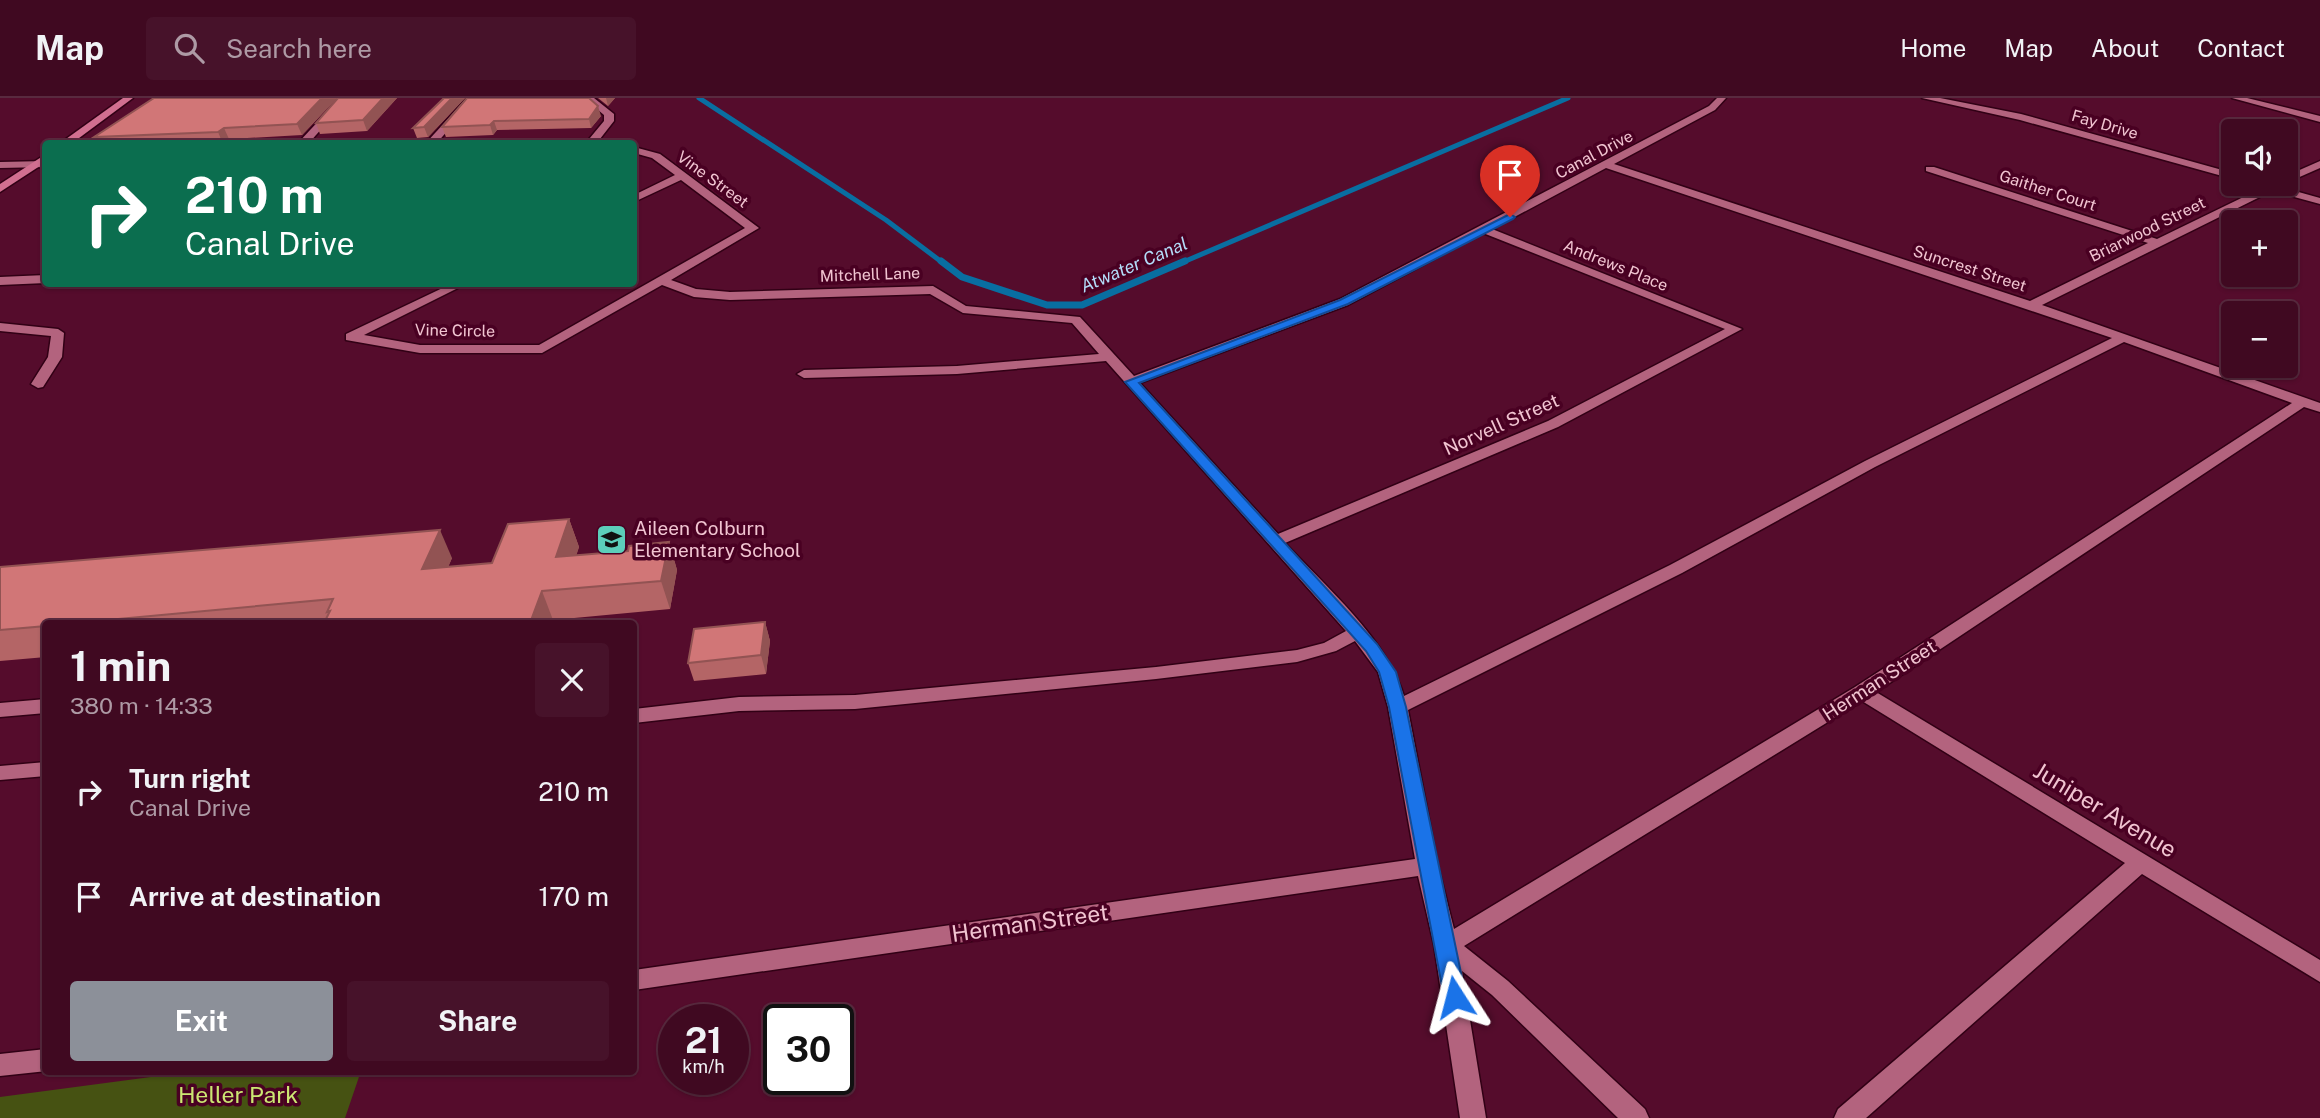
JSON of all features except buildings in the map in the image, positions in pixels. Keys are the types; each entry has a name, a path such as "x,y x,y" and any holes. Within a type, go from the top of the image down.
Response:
{"main road":[{"path":"70,140 129,98"},
{"path":"0,189 40,164"}],"street":[{"path":"306,140 345,98"},
{"path":"434,140 472,98"},
{"path":"588,98 609,114 609,121 593,140"},
{"name":"Canal Drive","path":"1131,382 1344,302 1608,165 1712,108 1722,98"},
{"name":"Fay Drive","path":"1926,98 2021,117 2221,173"},
{"path":"2236,98 2320,119"},
{"name":"Vine Street","path":"637,151 656,156 753,228 662,281"},
{"path":"0,166 40,164"},
{"path":"2298,174 2320,164"},
{"name":"Suncrest Street","path":"1608,165 2031,305 2311,405"},
{"name":"Gaither Court","path":"1930,169 2156,242"},
{"path":"637,198 683,175"},
{"path":"2298,194 2320,201"},
{"name":"Briarwood Street","path":"2031,305 2247,196"},
{"name":"Andrews Place","path":"1485,230 1736,329"},
{"path":"0,281 42,279"},
{"name":"Vine Circle","path":"454,287 351,337 420,349 542,349 662,281"},
{"name":"Mitchell Lane","path":"662,281 694,293 730,296 933,290 962,309 1076,320 1357,632 1388,672 1398,707 1427,866 1447,945 1473,1118"},
{"path":"0,327 58,333 55,356 38,384"},
{"name":"Norvell Street","path":"1275,541 1553,424 1736,329"},
{"path":"1398,707 1676,569 1870,464 2124,337"},
{"path":"804,374 892,374 1006,369 1109,357"},
{"name":"Herman Street","path":"1447,945 1862,692 2311,405"},
{"path":"637,716 739,704 855,702 1169,671 1297,656 1330,647 1357,632"},
{"name":"Juniper Avenue","path":"1862,692 2320,972"},
{"path":"0,710 42,706"},
{"path":"0,773 42,769"},
{"path":"1847,1118 2141,862"},
{"name":"Herman Street","path":"637,980 1427,866"},
{"path":"1447,945 1500,988 1636,1118"},
{"path":"0,1065 42,1060"}],"green space":[{"name":"Heller Park","path":"166,1075 360,1075 345,1118 0,1118 0,1097"}],"waterway":[{"name":"Atwater Canal","path":"699,98 886,220 943,263"},
{"name":"Atwater Canal","path":"1181,263 1568,98"},
{"name":"Atwater Canal","path":"941,261 962,277 1047,305 1082,305 1185,261"}],"place":[{"name":"Aileen Colburn Elementary School","path":"611,539"}],"route":[{"path":"1455,997 1447,945 1427,866 1398,707 1388,672 1371,648 1131,382 1344,302 1510,217"}]}
